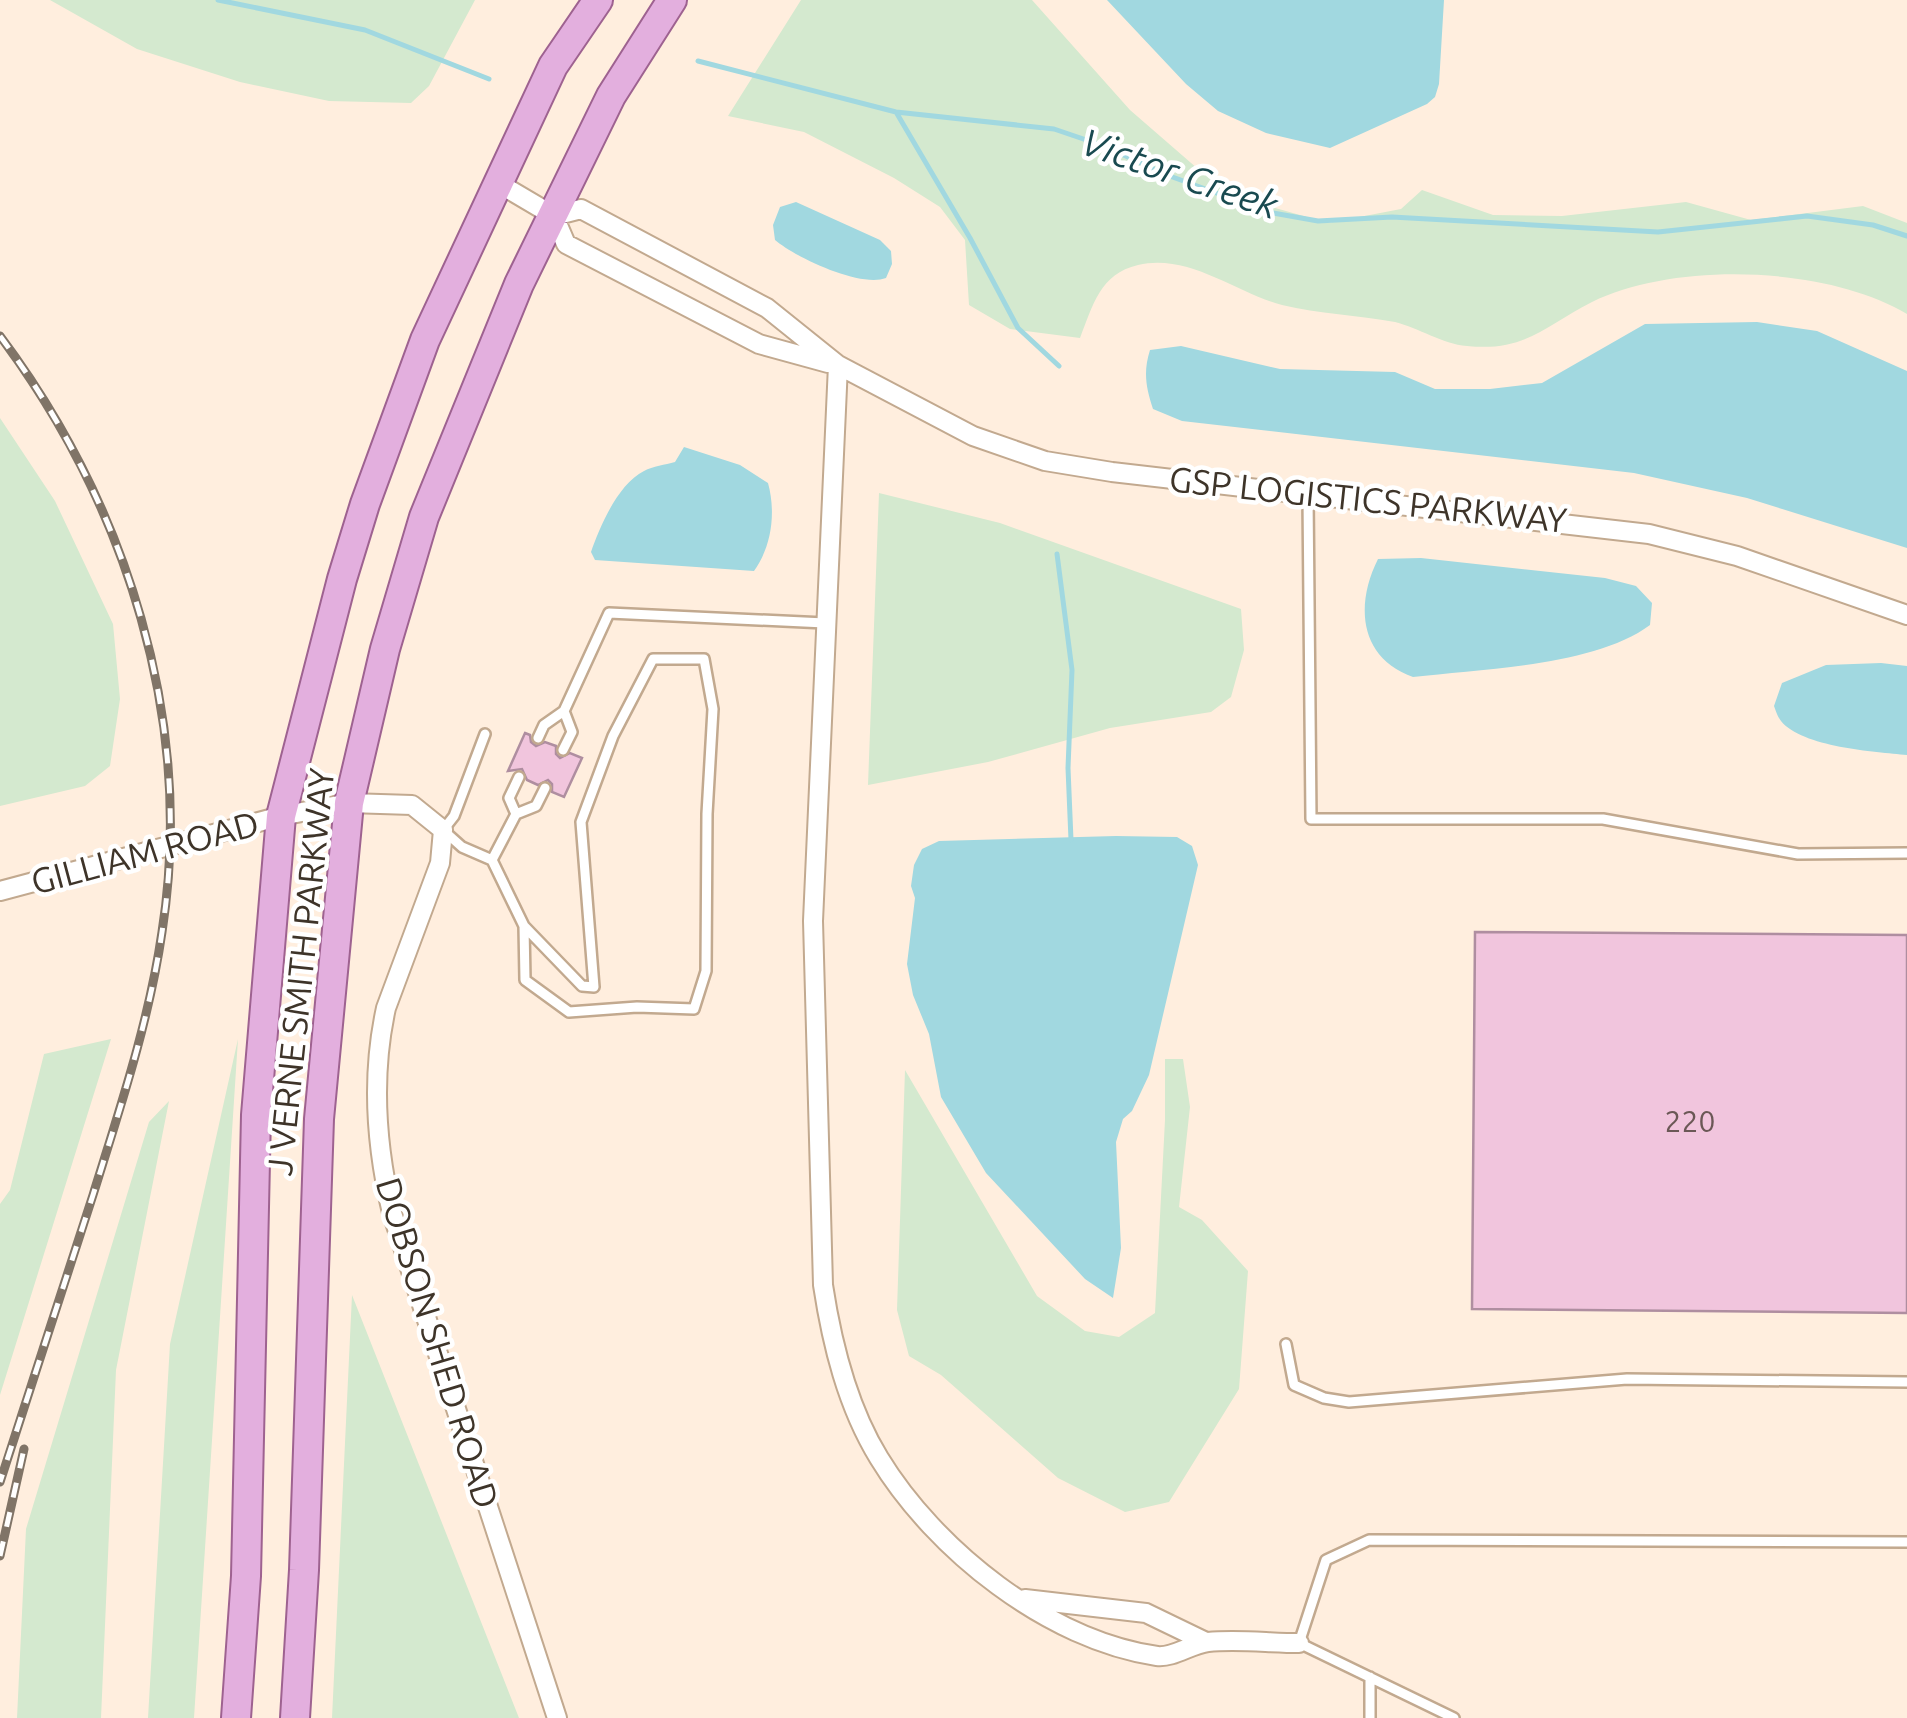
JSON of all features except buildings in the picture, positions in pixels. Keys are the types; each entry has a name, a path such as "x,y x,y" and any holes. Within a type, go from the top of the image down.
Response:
{"main road":[{"name":"J VERNE SMITH PARKWAY","path":"236,1718 246,1576 256,1115 281,816 342,579 425,340 553,66 598,0"},
{"name":"J VERNE SMITH PARKWAY","path":"294,1718 304,1570 319,1119 349,803 385,648 424,517 518,284 612,96 672,0"}],"street":[{"name":"GSP LOGISTICS PARKWAY","path":"498,183 554,216 566,244 759,344 838,365"},
{"name":"GSP LOGISTICS PARKWAY","path":"554,216 581,209 767,308 838,365 973,436 1045,461 1649,534 1737,556 1907,615"},
{"path":"838,365 813,920 823,1285 831,1338 848,1392 878,1457 920,1514 968,1562 1069,1631 1160,1657 1206,1642 1299,1643"},
{"name":"GILLIAM ROAD","path":"0,892 281,816 349,803"},
{"path":"349,803 412,805 443,830"},
{"name":"DOBSON SHED ROAD","path":"443,830 440,863 381,1030 377,1090 381,1161 392,1213 557,1718"},
{"path":"1019,1598 1146,1612 1206,1642"}],"lane":[{"path":"1308,493 1311,819 1603,819 1798,854 1907,853"},
{"path":"538,738 544,725 564,711 609,613 825,624"},
{"path":"485,734 454,816 443,830 462,847 492,860 524,926 582,986 594,987 581,822 613,736 652,659 704,659 713,709 707,814 706,971 694,1009 637,1007 568,1012 525,980 524,926"},
{"path":"564,711 572,732 564,750"},
{"path":"516,814 509,798 519,777"},
{"path":"492,860 516,814 536,806 545,788"},
{"path":"1286,1344 1286,1360 1294,1385 1324,1398 1349,1402 1627,1380 1907,1382"},
{"path":"1454,1718 1299,1643 1326,1560 1369,1540 1907,1542"},
{"path":"1370,1677 1370,1718"}],"green space":[{"path":"50,0 475,0 429,86 411,103 329,101 240,82 137,49"},
{"path":"801,0 1032,0 1130,110 1198,169 1243,199 1328,223 1401,209 1422,190 1493,215 1562,216 1686,202 1751,220 1863,206 1907,223 1907,314 1836,286 1794,278 1707,275 1626,289 1592,302 1520,341 1467,346 1395,322 1282,305 1194,269 1157,263 1125,269 1106,283 1080,338 1010,329 969,305 965,240 940,207 894,178 804,132 728,116"},
{"path":"0,418 55,501 113,624 120,699 110,766 85,786 0,806"},
{"path":"879,493 1000,523 1241,609 1244,650 1231,697 1211,712 1110,728 988,762 868,785"},
{"path":"111,1039 0,1395 0,1204 10,1190 44,1054"},
{"path":"238,1039 194,1718 148,1718 170,1344"},
{"path":"1165,1059 1183,1059 1190,1107 1179,1207 1202,1220 1248,1271 1239,1389 1169,1502 1125,1512 1058,1478 941,1375 909,1356 897,1310 905,1070 1037,1296 1085,1331 1119,1337 1155,1313"},
{"path":"169,1101 116,1370 101,1718 17,1718 26,1529 149,1122"},
{"path":"352,1295 519,1718 332,1718"}],"water":[{"path":"1107,0 1444,0 1439,84 1435,97 1427,104 1330,148 1266,133 1218,111 1186,84"},
{"path":"796,202 880,240 891,251 892,264 886,278 845,275 797,255 775,240 773,225 780,207"},
{"path":"1757,322 1817,331 1907,371 1907,548 1747,498 1634,473 1182,421 1153,409 1146,380 1150,350 1181,346 1280,369 1395,372 1435,389 1490,389 1542,383 1645,324"},
{"path":"684,447 740,465 768,483 771,529 754,571 595,560 591,552 599,530 626,485 648,469 675,462"},
{"path":"1421,558 1605,578 1636,586 1652,603 1650,625 1627,639 1569,657 1413,677 1395,668 1372,643 1365,612 1366,594 1378,559"},
{"path":"1826,665 1907,666 1907,755 1859,750 1805,737 1778,717 1774,706 1782,683"},
{"path":"1177,837 1192,846 1198,865 1149,1075 1132,1111 1123,1119 1116,1142 1121,1248 1113,1298 1085,1279 986,1173 941,1097 929,1034 913,995 907,964 915,898 911,886 914,865 922,849 939,841"}],"waterway":[{"name":"Victor Creek","path":"218,0 365,30 489,79"},
{"name":"Victor Creek","path":"698,61 896,112 1054,129 1273,213 1318,221 1392,217 1658,232 1807,216 1873,225 1907,236"},
{"path":"896,112 1018,328 1059,366"},
{"path":"1057,554 1072,670 1068,768 1071,840"}],"railway":[{"path":"0,336 45,402 84,471 116,543 141,618 159,695 168,773 170,852 162,932 133,1065 0,1482"},
{"path":"0,1556 24,1449"}]}
